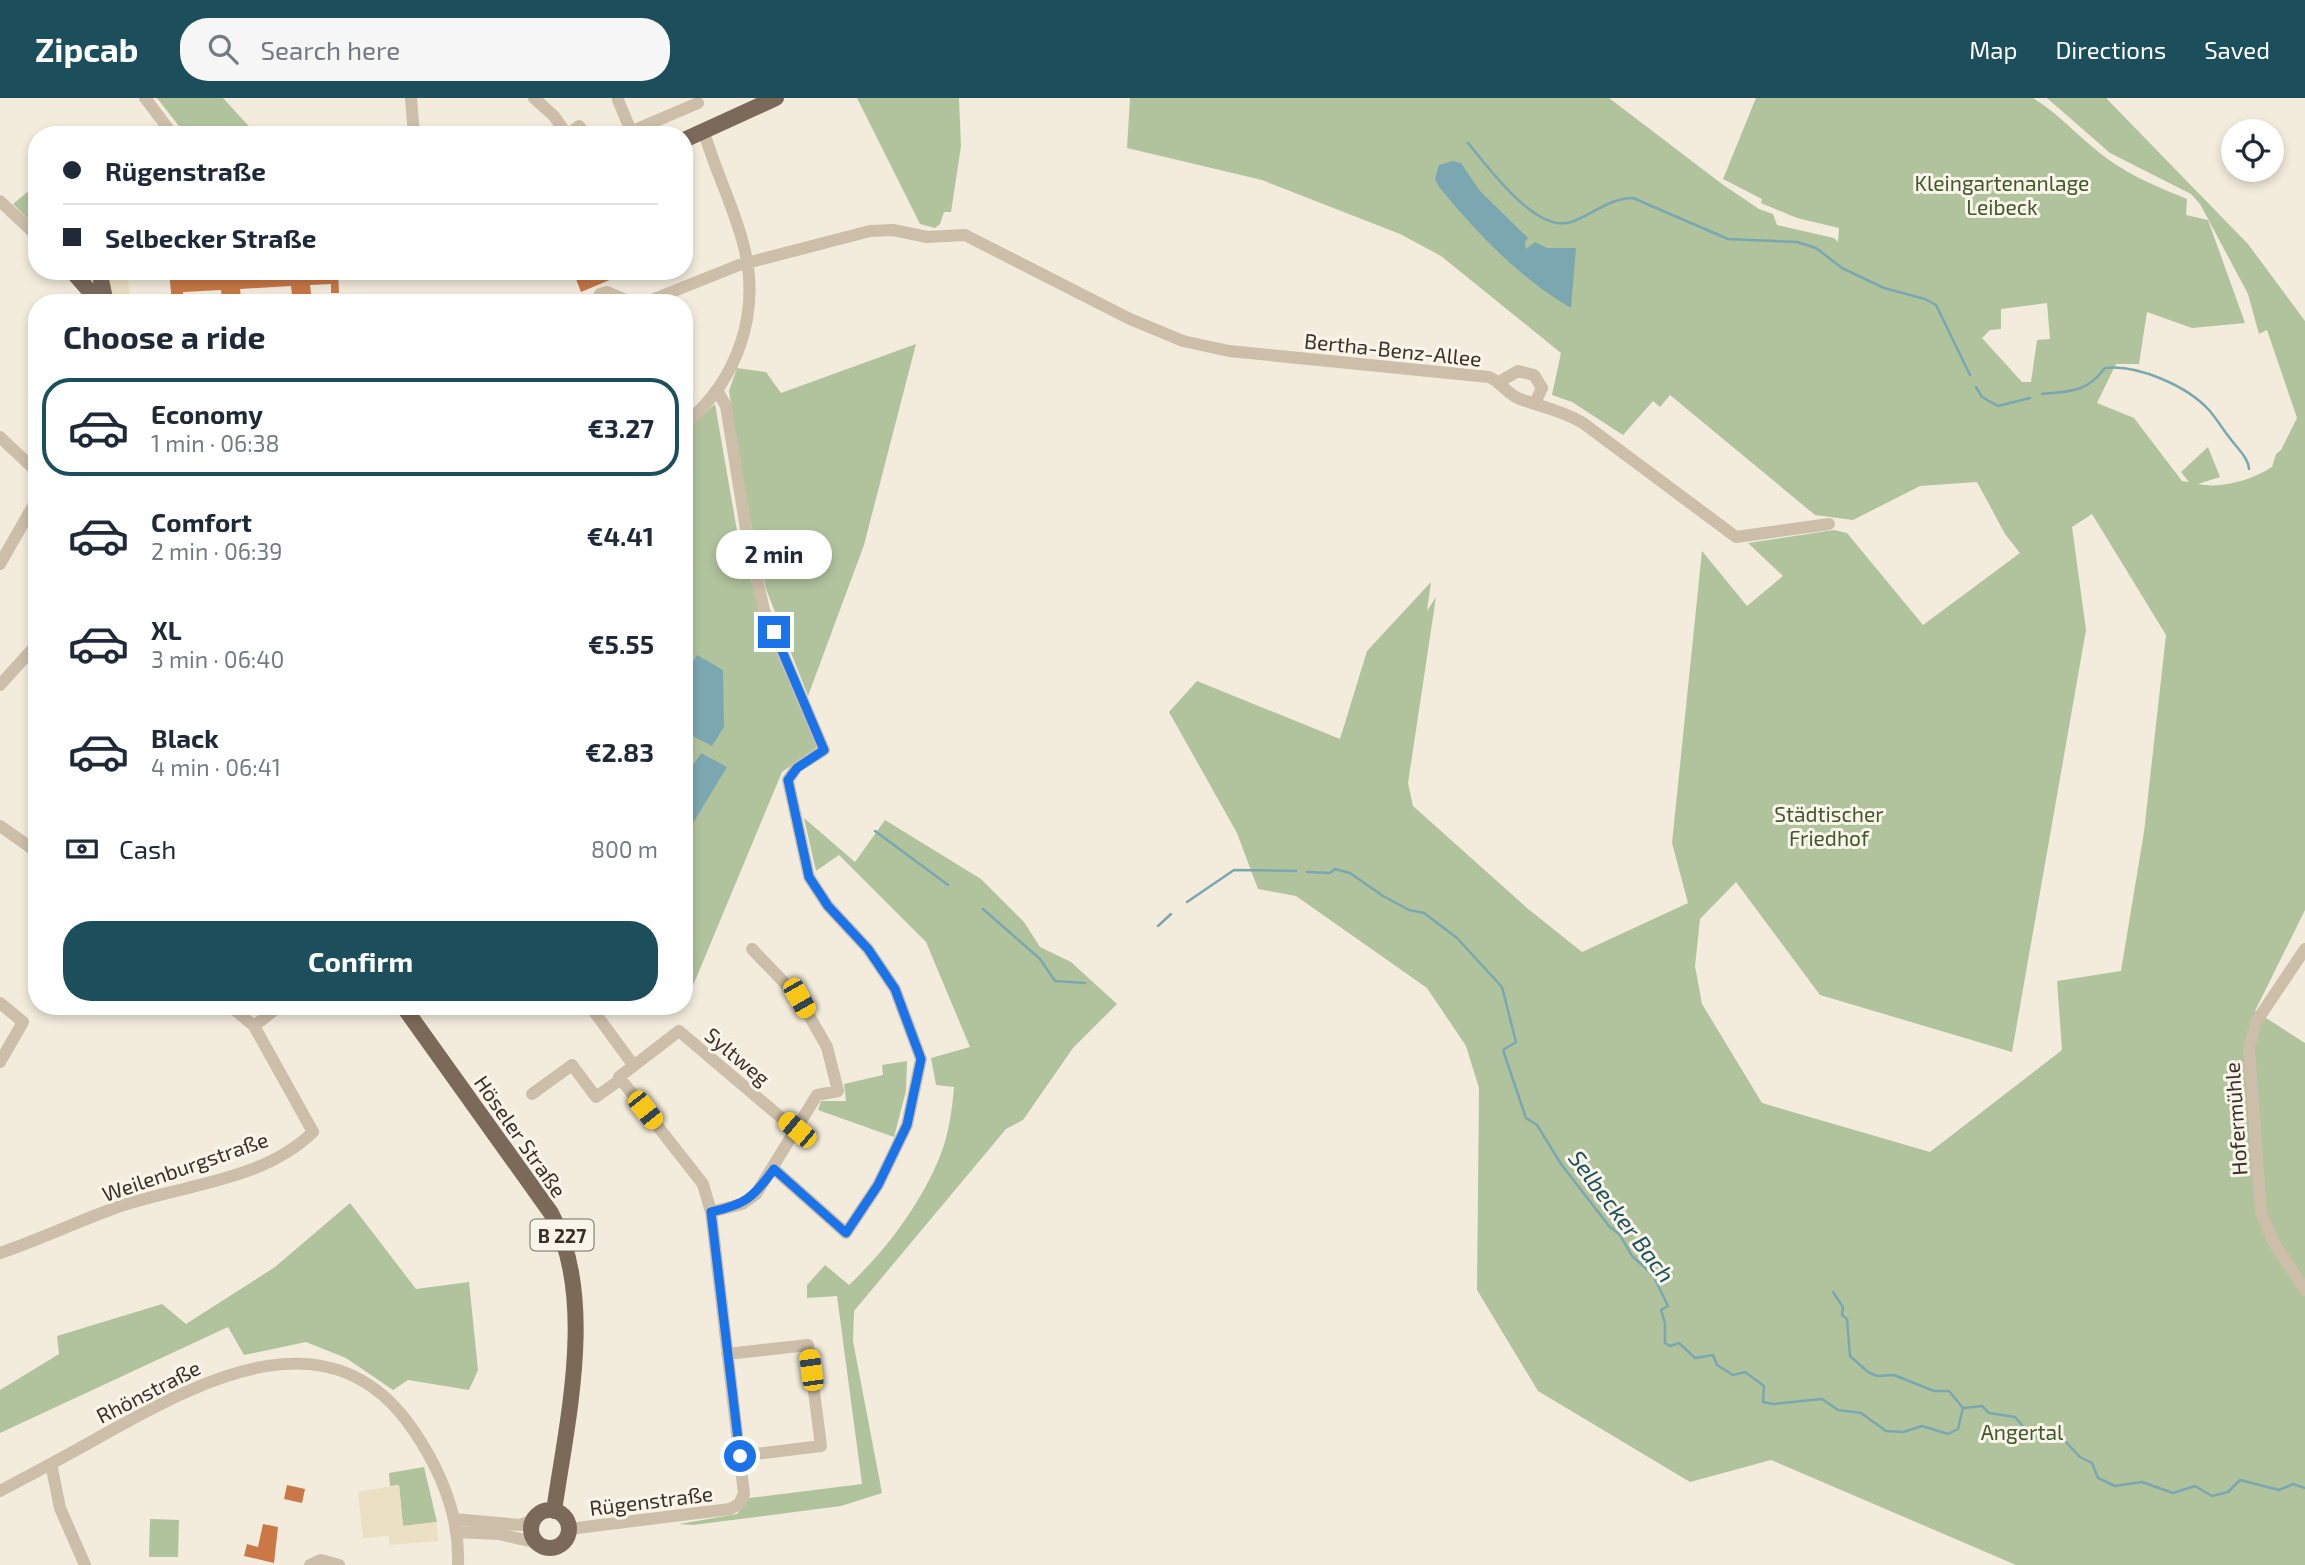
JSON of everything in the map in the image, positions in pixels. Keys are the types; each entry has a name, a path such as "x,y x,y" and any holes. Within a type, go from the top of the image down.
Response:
{"main road":[{"path":"693,136 776,98"},
{"path":"80,280 92,294"},
{"name":"Höseler Straße","path":"409,1015 562,1232 571,1266 575,1328 571,1397 554,1511"},
{"path":"545,1546 563,1543 569,1530 565,1518 554,1511 541,1513 534,1520 532,1535 545,1546 549,1565"}],"street":[{"path":"145,98 166,126"},
{"path":"411,98 413,126"},
{"path":"534,98 561,126"},
{"path":"618,100 625,126"},
{"path":"644,126 698,103"},
{"path":"693,416 718,392 734,360 748,314 747,263 738,225 704,132"},
{"path":"1,204 28,228"},
{"name":"Bertha-Benz-Allee","path":"667,294 747,263 870,231 908,232 927,237 971,237 1129,319 1210,348 1436,371 1499,382 1517,398 1562,412 1593,429 1731,536 1747,538 1829,524"},
{"path":"1499,382 1518,371 1534,375 1542,388 1535,403"},
{"path":"718,392 726,406 747,534 764,610 824,750 797,768 788,780 809,877 828,906 868,949 895,989 921,1059 907,1125 878,1185 846,1233 774,1169"},
{"path":"0,437 28,463"},
{"path":"0,564 28,515"},
{"path":"0,685 28,655"},
{"path":"0,826 28,842"},
{"path":"711,1212 742,1204 755,1194 774,1169 817,1096 838,1091 827,1047 799,998 752,949"},
{"name":"Hofermühle","path":"2305,949 2256,1022 2249,1047 2261,1213 2274,1243 2305,1290"},
{"path":"0,1003 23,1022 0,1062"},
{"name":"Weilenburgstraße","path":"0,1253 116,1208 252,1168 299,1146 313,1132 254,1026 241,1015"},
{"path":"254,1026 268,1015"},
{"path":"597,1015 634,1066"},
{"name":"Syltweg","path":"532,1094 572,1065 596,1097 679,1031 797,1130"},
{"name":"Rügenstraße","path":"569,1530 730,1509 739,1504 744,1494 711,1212 703,1184 620,1078"},
{"path":"727,1354 808,1345 821,1446 740,1456"},
{"name":"Rhönstraße","path":"0,1491 202,1382 243,1368 276,1362 300,1363 351,1377 377,1391 410,1424 437,1468 455,1525 458,1565"},
{"path":"51,1464 60,1508 85,1565"},
{"path":"455,1525 520,1525 534,1520"},
{"path":"455,1525 545,1546"},
{"path":"310,1565 321,1560 339,1565"}],"green space":[{"path":"157,98 223,98 249,126 179,126"},
{"path":"857,98 959,98 961,146 951,212 944,212 940,224 935,228 920,224"},
{"path":"1130,98 1609,98 1722,184 1759,209 1773,214 1777,225 1834,238 1838,242 1839,228 1797,218 1761,203 1762,199 1723,179 1756,98 2033,98 2118,166 2187,199 2186,215 2208,220 2245,323 2192,328 2147,312 2139,364 2116,364 2097,403 2134,418 2182,481 2189,482 2181,472 2208,447 2220,477 2198,484 2207,485 2236,482 2272,467 2276,454 2281,450 2297,418 2267,330 2259,334 2248,294 2200,204 2191,194 2110,153 2047,98 2106,98 2248,244 2305,321 2305,910 2255,1011 2305,1043 2305,1565 2016,1565 1771,1460 1690,1482 1538,1391 1477,1290 1479,1088 1466,1046 1427,988 1296,896 1258,889 1237,833 1169,712 1197,681 1340,739 1367,651 1431,582 1427,611 1436,597 1408,783 1413,806 1527,908 1582,952 1688,903 1672,843 1702,551 1747,606 1783,576 1748,543 1834,530 1847,533 1923,625 2020,553 2005,534 1977,482 1920,486 1853,520 1815,515 1670,395 1660,407 1653,401 1623,435 1572,402 1552,395 1561,353 1441,256 1400,234 1262,180 1127,148","holes":["2047,303 2050,339 2037,340 2031,382 2022,382 1982,338 1990,330 2001,329 2001,309","2092,514 2166,635 2144,832 2121,971 2057,981 2062,1050 1930,1152 1762,1103 1702,1004 1695,966 1700,919 1736,882 1820,995 2012,1052 2086,630 2072,527"]},
{"path":"28,192 28,219 13,204"},
{"path":"916,344 864,545 808,696 766,589 744,492 729,391 737,368 766,372 781,393"},
{"path":"715,404 740,548 764,619 817,747 782,772 693,986 693,424"},
{"path":"804,818 855,862 885,820 981,879 1024,922 1040,947 1071,962 1117,1004 1073,1048 1023,1120 1006,1129 854,1311 853,1341 882,1493 841,1506 693,1525 679,1524 737,1514 749,1498 862,1484 837,1296 807,1298 807,1285 825,1265 849,1285 876,1257 913,1209 932,1174 950,1122 954,1087 936,1085 931,1058 970,1047 926,942 839,855 816,871"},
{"path":"907,1061 906,1091 894,1137 818,1110 821,1101 846,1101 844,1084 883,1075 882,1065"},
{"path":"350,1203 416,1289 469,1282 478,1370 469,1390 408,1380 393,1390 346,1358 306,1342 244,1355 228,1327 0,1433 0,1390 59,1354 57,1336 162,1304 186,1324 275,1267"},
{"path":"424,1467 437,1522 403,1526 399,1485 390,1486 389,1473"},
{"path":"150,1519 179,1520 178,1557 149,1557"}],"shaded area":[{"path":"105,280 128,280 130,294 109,294"},
{"path":"399,1485 403,1526 437,1522 438,1541 390,1545 388,1536 363,1538 358,1492"}],"water":[{"path":"1453,161 1461,163 1480,191 1528,238 1525,242 1526,249 1535,242 1547,248 1576,248 1571,308 1551,296 1500,254 1439,187 1435,179 1439,165"},
{"path":"697,655 723,670 724,727 712,746 693,736 693,662"},
{"path":"701,753 727,767 693,823 693,765"}],"building":[{"path":"170,280 338,280 339,293 331,293 331,284 310,285 311,294 292,294 291,286 240,289 241,294 221,294 221,290 171,294"},
{"path":"576,280 610,280 581,292"},
{"path":"287,1485 305,1489 302,1503 284,1499"},
{"path":"263,1524 278,1527 274,1563 244,1556 247,1544 258,1547"}],"waterway":[{"path":"1468,143 1515,197 1545,219 1560,223 1574,221 1610,203 1633,198 1728,239 1797,242 1816,248 1842,268 1884,288 1925,299 1936,305 1970,375"},
{"path":"2042,394 2077,389 2091,382 2105,368 2132,370 2161,378 2200,401 2212,413 2241,452 2249,469"},
{"path":"1976,387 1982,397 1998,406 2030,398"},
{"name":"Selbecker Bach","path":"875,831 948,885"},
{"name":"Selbecker Bach","path":"1307,872 1330,873 1335,869 1350,873 1383,896 1409,910 1424,913 1457,938 1502,987 1516,1042 1503,1050 1526,1118 1537,1125 1561,1164 1609,1226 1620,1235 1632,1256 1653,1275 1668,1306 1661,1310 1665,1323 1665,1343 1670,1346 1679,1343 1695,1358 1713,1355 1717,1365 1733,1375 1745,1372 1764,1386 1763,1402 1773,1404 1822,1399 1838,1410 1861,1413 1886,1431 1903,1432 1922,1426 1948,1434 1958,1429 1963,1408 1982,1406 1989,1413 2015,1417 2032,1437 2065,1441 2080,1457 2092,1463 2098,1478 2115,1486 2142,1482 2173,1493 2195,1486 2212,1496 2228,1492 2240,1480 2279,1490 2293,1484 2305,1488"},
{"name":"Selbecker Bach","path":"1187,902 1234,870 1296,871"},
{"name":"Selbecker Bach","path":"983,909 1040,959 1055,981 1085,983"},
{"name":"Selbecker Bach","path":"1158,926 1171,914"},
{"path":"1833,1292 1843,1307 1842,1315 1847,1319 1850,1356 1868,1372 1877,1376 1894,1375 1934,1391 1949,1391 1963,1408"}],"route":[{"path":"740,1456 711,1212 742,1204 755,1194 774,1169 846,1233 878,1185 907,1125 921,1059 911,1026 895,989 868,949 828,906 809,877 788,780 797,768 824,750 817,728 774,632"}],"park label":[{"name":"Kleingartenanlage Leibeck","path":"2002,194"},
{"name":"Städtischer Friedhof","path":"1829,825"},
{"name":"Angertal","path":"2022,1431"}]}
